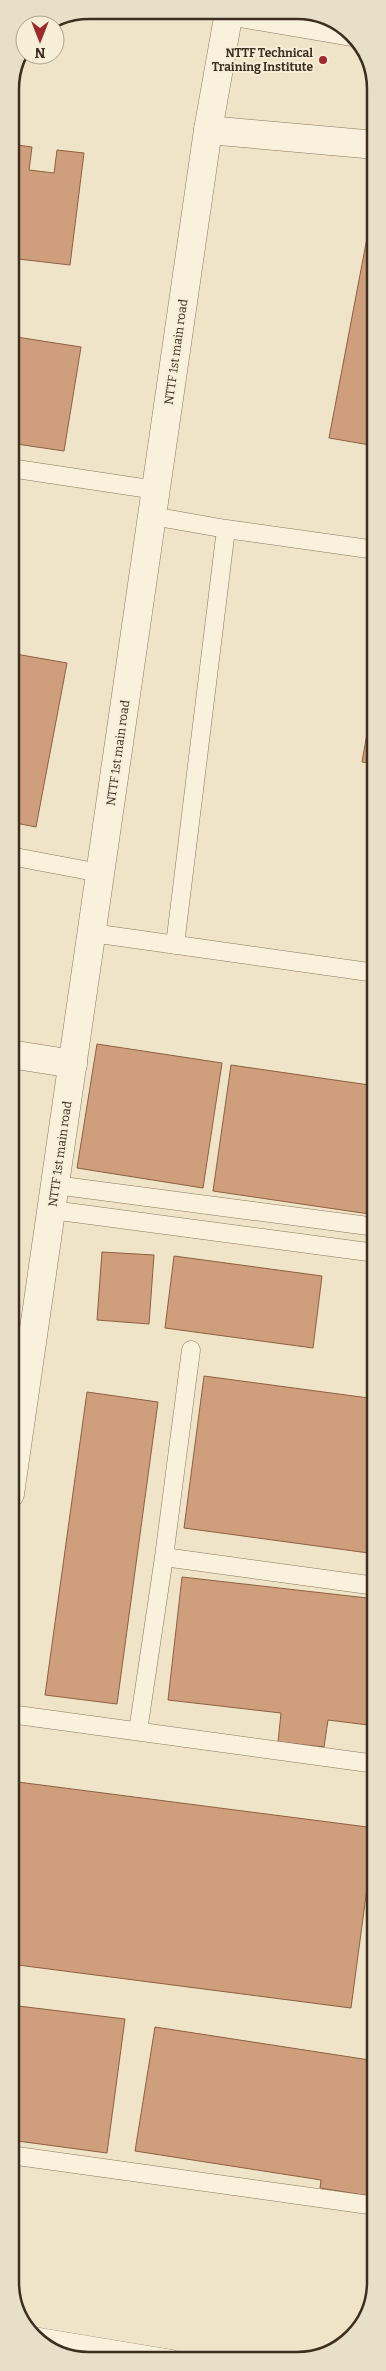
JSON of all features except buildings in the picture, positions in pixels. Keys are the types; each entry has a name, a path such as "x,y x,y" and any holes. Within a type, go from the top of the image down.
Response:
{"street":[{"name":"NTTF 1st main road","path":"19,1432 208,130 227,19"},
{"path":"208,130 367,144"},
{"path":"19,1055 73,1064"}],"lane":[{"path":"255,19 343,35"},
{"path":"19,470 154,503 226,529 367,549"},
{"path":"175,945 226,529"},
{"path":"19,858 100,873"},
{"path":"92,933 367,972"},
{"path":"53,1197 367,1226"},
{"path":"53,1197 367,1251"},
{"path":"138,1731 164,1557 191,1350"},
{"path":"164,1557 367,1585"},
{"path":"19,1715 367,1763"},
{"path":"19,2156 367,2205"},
{"path":"47,2338 126,2352"}],"place":[{"name":"NTTF Technical Training Institute","path":"323,60"}]}
